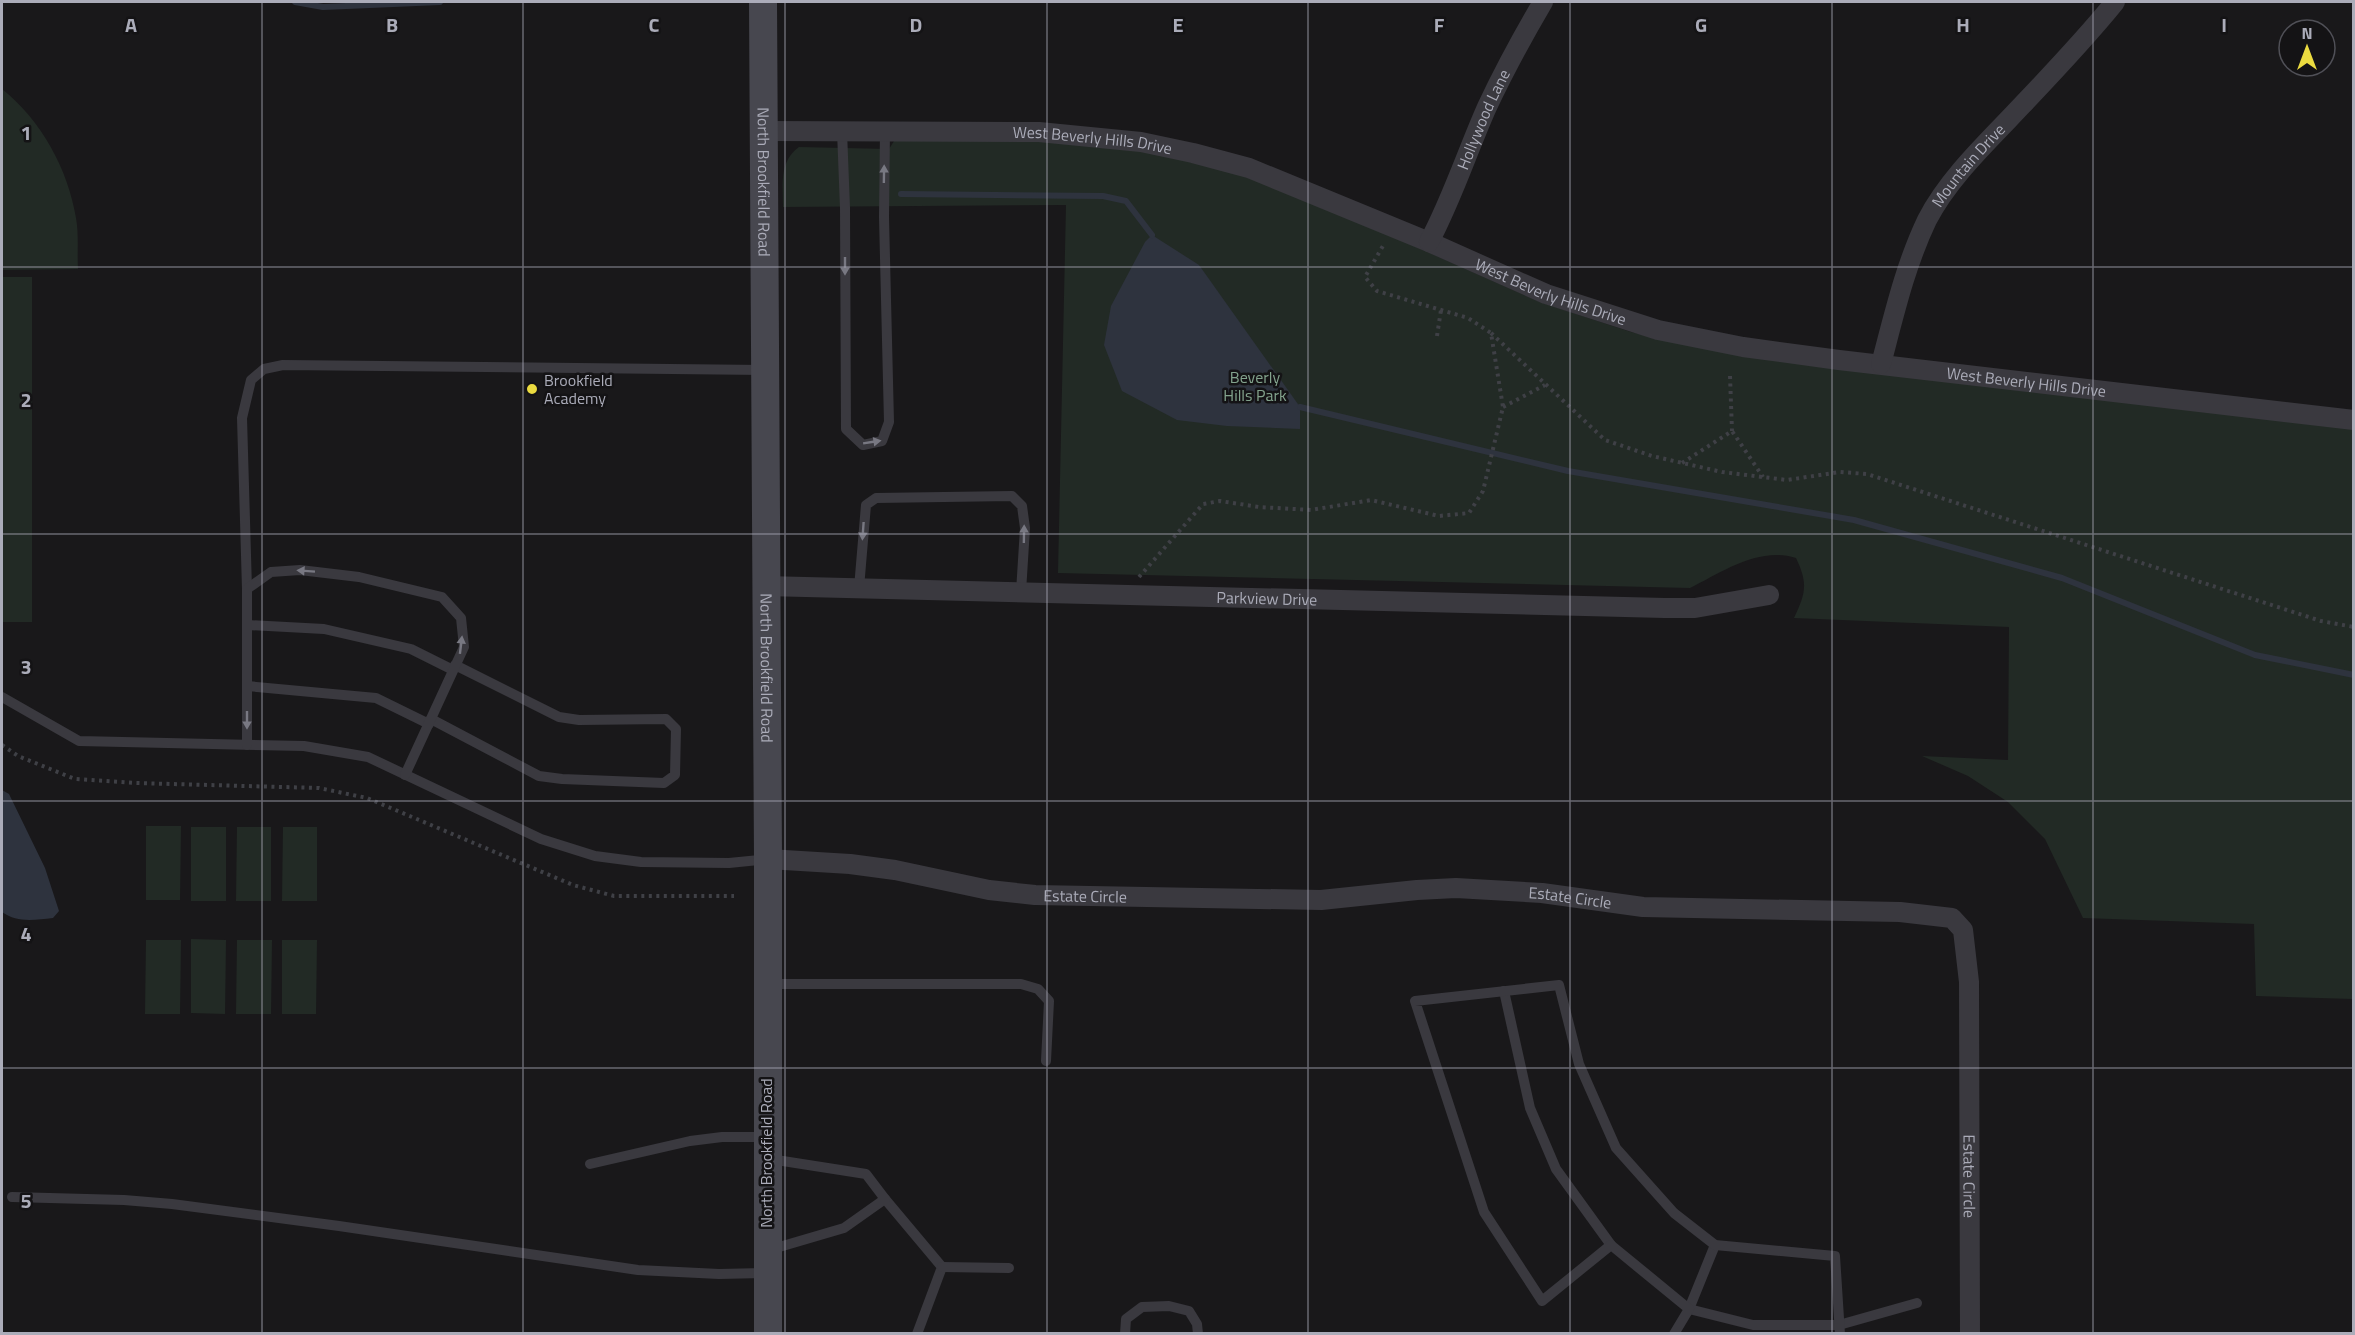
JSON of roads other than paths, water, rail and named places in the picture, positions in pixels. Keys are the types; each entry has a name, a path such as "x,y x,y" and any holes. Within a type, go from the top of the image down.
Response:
{"street":[{"name":"North Brookfield Road","path":"763,2 768,1334"},
{"name":"Hollywood Lane","path":"1429,242 1440,222 1487,108 1520,40 1543,2"},
{"name":"Mountain Drive","path":"1881,364 1909,264 1928,219 1941,198 1981,148 2058,68 2115,2"},
{"name":"West Beverly Hills Drive","path":"765,131 1039,132 1141,142 1249,168 1297,186 1546,294 1658,330 1743,347 2354,420"},
{"name":"Parkview Drive","path":"765,586 1665,608 1695,608 1769,595"},
{"name":"Estate Circle","path":"768,859 850,864 895,870 989,890 1035,895 1321,900 1456,888 1542,893 1643,907 1900,912 1952,918 1963,930 1967,948 1969,982 1970,1334"}],"lane":[{"path":"842,131 845,208 846,429 863,445 882,441 889,422 884,217 885,130"},
{"path":"247,745 247,589 243,418 251,380 264,369 283,365 765,370"},
{"path":"859,588 866,505 876,498 1012,496 1022,506 1025,528 1022,592"},
{"path":"247,589 271,572 300,570 359,577 442,597 461,618 464,647 405,775"},
{"path":"247,625 324,629 411,649 560,717 579,720 666,719 676,729 675,775 664,783 539,776 430,721 376,698 247,686"},
{"path":"2,698 79,741 304,746 368,757 541,838 595,856 641,862 729,863 768,859"},
{"path":"767,984 1022,984 1038,989 1048,1001 1046,1061"},
{"path":"1611,1245 1542,1301 1484,1212 1414,1001 1558,985 1579,1064 1616,1148 1674,1213 1715,1245 1835,1256 1839,1329"},
{"path":"1504,991 1530,1108 1556,1169 1611,1245 1689,1309 1753,1325 1839,1329 1917,1303"},
{"path":"590,1164 722,1137 866,1173 942,1267 1009,1268"},
{"path":"12,1197 124,1200 172,1204 638,1270 719,1274 767,1262 844,1228 885,1199"},
{"path":"1674,1334 1689,1309 1715,1245"},
{"path":"917,1334 942,1267"},
{"path":"1125,1334 1126,1319 1142,1307 1168,1306 1189,1311 1197,1324 1198,1334"}],"waterway":[{"path":"295,2 323,7 440,2"},
{"path":"901,194 1103,196 1126,201 1152,235"},
{"path":"1300,407 1568,471 1854,520 2062,578 2255,655 2354,675"}],"place":[{"name":"Brookfield Academy","path":"532,389"}],"park label":[{"name":"Beverly Hills Park","path":"1255,386"}]}
